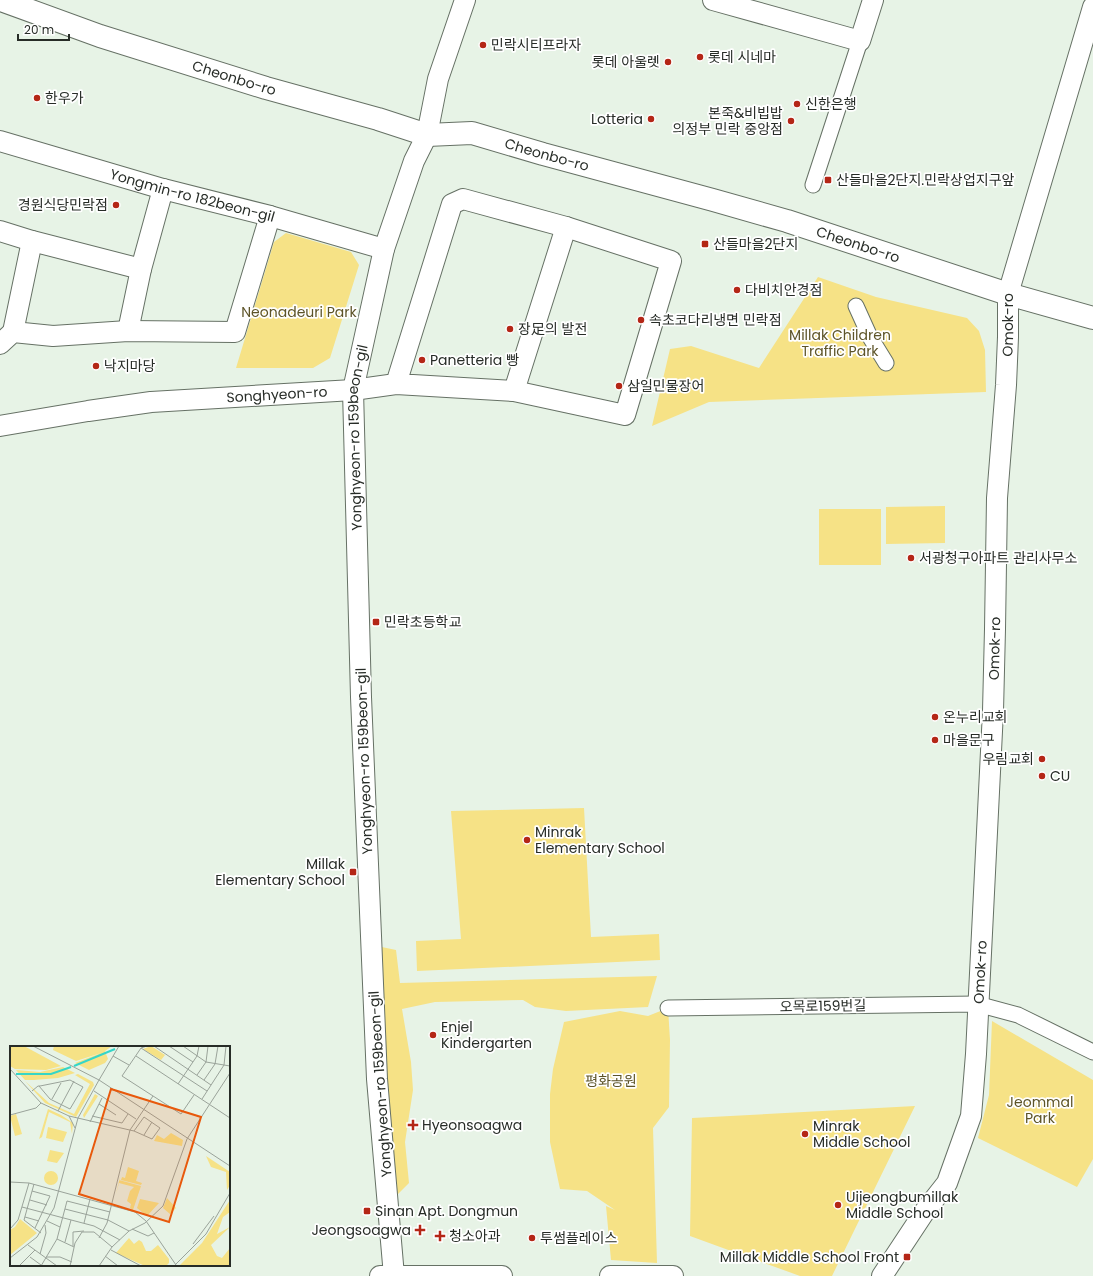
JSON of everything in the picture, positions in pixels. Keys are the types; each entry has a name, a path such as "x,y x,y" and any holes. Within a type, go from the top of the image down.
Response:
{"main road":[{"name":"Cheonbo-ro","path":"1,0 100,36 243,81 378,119 427,135 472,133 787,221 1008,294 1093,318"}],"street":[{"name":"Yonghyeon-ro 159beon-gil","path":"390,1276 377,1079 361,690 353,390 384,249 414,161 427,135 438,79 465,0"},
{"path":"713,0 860,41"},
{"path":"813,185 873,0"},
{"name":"Omok-ro","path":"882,1276 925,1211 947,1183 970,1116 976,1054 977,1004 993,711 997,498 1006,385 1008,294 1093,7"},
{"name":"Yongmin-ro 182beon-gil","path":"0,141 163,189 270,216 384,249"},
{"path":"128,331 141,268 163,189"},
{"path":"396,384 452,204 463,199 566,227 514,392"},
{"path":"32,241 7,338 128,331 235,332 270,216"},
{"name":"Songhyeon-ro","path":"0,426 151,402 353,390 396,384 514,392 625,415 671,261 566,227"},
{"path":"0,231 32,241 141,268"},
{"path":"856,306 870,337 886,363"},
{"name":"오목로159번길","path":"668,1008 977,1004 1018,1015 1093,1052"},
{"path":"390,1276 502,1276"},
{"path":"610,1276 673,1276"}],"green space":[{"name":"Neonadeuri Park","path":"286,233 351,252 359,265 330,358 313,368 236,368 274,242"},
{"name":"Millak Children Traffic Park","path":"818,277 876,297 967,318 979,331 985,350 986,392 709,402 652,426 670,349 691,346 759,368"},
{"path":"945,506 945,543 886,544 886,507"},
{"path":"819,509 881,509 881,565 819,565"},
{"path":"584,808 591,937 659,934 660,960 417,971 416,941 461,939 451,811"},
{"path":"377,946 396,950 400,983 657,976 648,1007 566,1011 535,1007 523,1000 435,1002 402,1009 411,1062 413,1090 405,1142 409,1183 394,1198"},
{"name":"평화공원","path":"668,1008 670,1040 669,1107 653,1128 657,1263 611,1260 606,1206 615,1210 587,1191 560,1189 550,1142 550,1094 553,1069 564,1022 620,1011 648,1016"},
{"name":"Jeommal Park","path":"992,1021 1093,1080 1093,1159 1077,1187 978,1138 989,1095"},
{"path":"915,1106 832,1276 800,1276 690,1236 692,1118"}],"place":[{"name":"민락시티프라자","path":"483,45"},
{"name":"롯데 시네마","path":"700,57"},
{"name":"롯데 아울렛","path":"668,62"},
{"name":"한우가","path":"37,98"},
{"name":"신한은행","path":"797,104"},
{"name":"Lotteria","path":"651,119"},
{"name":"본죽&비빕밥 의정부 민락 중앙점","path":"791,121"},
{"name":"산들마을2단지.민락상업지구앞","path":"828,180"},
{"name":"경원식당민락점","path":"116,205"},
{"name":"산들마을2단지","path":"705,244"},
{"name":"다비치안경점","path":"737,290"},
{"name":"속초코다리냉면 민락점","path":"641,320"},
{"name":"장足의 발전","path":"510,329"},
{"name":"Panetteria 빵","path":"422,360"},
{"name":"낙지마당","path":"96,366"},
{"name":"삼일민물장어","path":"619,386"},
{"name":"서광청구아파트 관리사무소","path":"911,558"},
{"name":"민락초등학교","path":"376,622"},
{"name":"온누리교회","path":"935,717"},
{"name":"마을문구","path":"935,740"},
{"name":"우림교회","path":"1042,759"},
{"name":"CU","path":"1042,776"},
{"name":"Minrak Elementary School","path":"527,840"},
{"name":"Millak Elementary School","path":"353,872"},
{"name":"Enjel Kindergarten","path":"433,1035"},
{"name":"Hyeonsoagwa","path":"413,1125"},
{"name":"Minrak Middle School","path":"805,1134"},
{"name":"Uijeongbumillak Middle School","path":"838,1205"},
{"name":"Sinan Apt. Dongmun","path":"367,1211"},
{"name":"Jeongsoagwa","path":"420,1230"},
{"name":"청소아과","path":"440,1236"},
{"name":"투썸플레이스","path":"532,1238"},
{"name":"Millak Middle School Front","path":"907,1257"}]}
